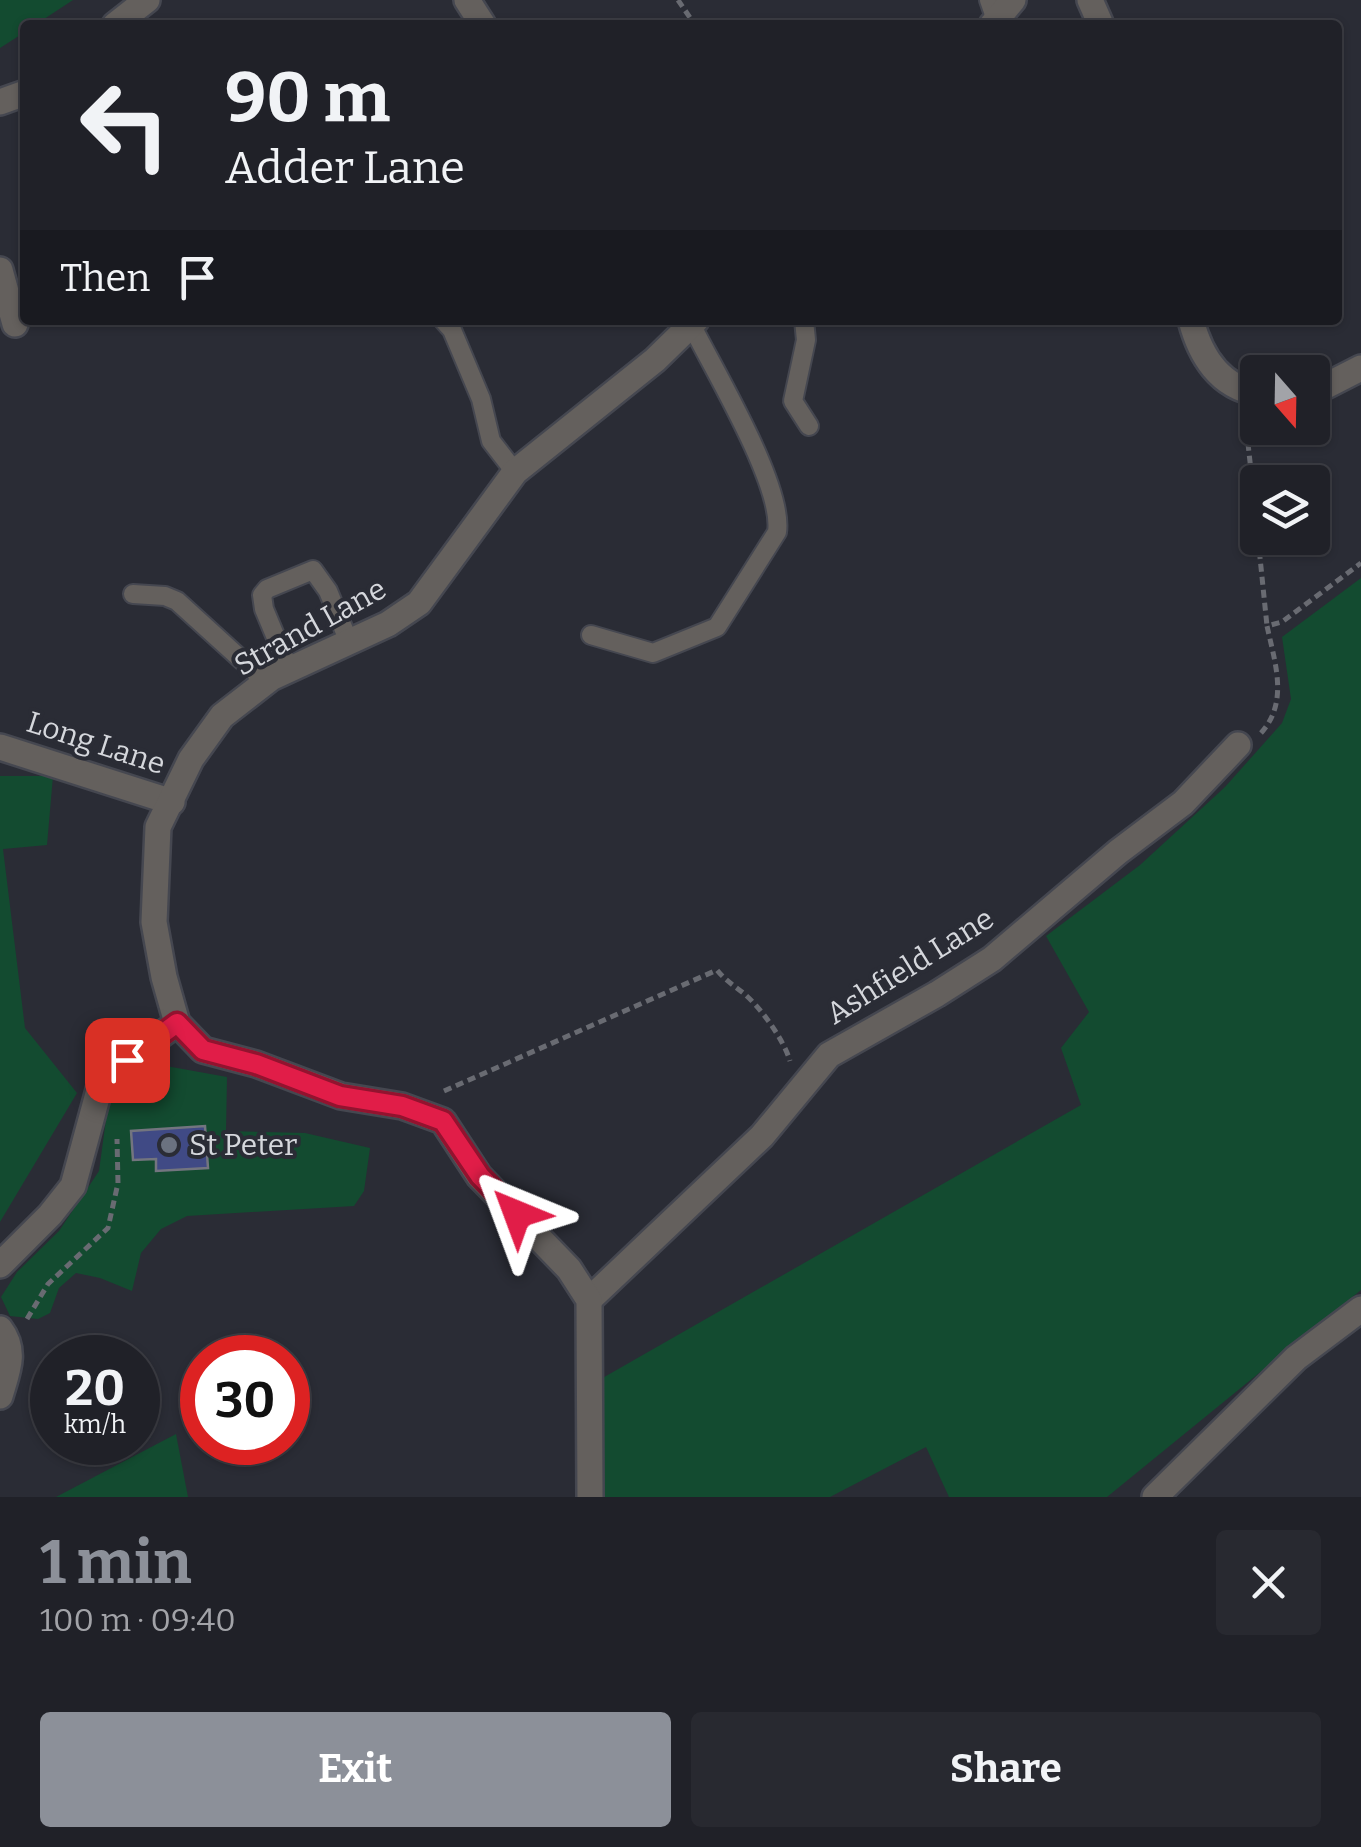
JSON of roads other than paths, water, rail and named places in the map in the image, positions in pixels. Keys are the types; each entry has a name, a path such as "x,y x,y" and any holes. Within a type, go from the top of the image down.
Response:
{"street":[{"path":"121,20 147,0"},
{"path":"0,270 16,324"},
{"name":"Strand Lane","path":"177,1023 154,922 158,828 191,759 222,716 266,682 388,624 419,603 515,472 655,360 691,325"},
{"path":"1192,325 1197,343 1214,370 1240,387"},
{"path":"1330,384 1361,368"},
{"name":"Ashfield Lane","path":"589,1300 762,1136 828,1055 992,959 1118,852 1183,803 1238,745"},
{"name":"Long Lane","path":"0,747 172,802"},
{"path":"0,1265 50,1215 72,1186 102,1079 177,1023 203,1050 256,1064 340,1096 417,1110 443,1121 480,1176 570,1270 589,1300 590,1497"},
{"path":"1155,1497 1296,1358 1361,1309"},
{"path":"0,1329 11,1359 0,1396"}],"lane":[{"path":"448,325 481,400 491,441 515,472"},
{"path":"591,635 653,653 717,627 773,544 778,514 758,459 695,325"},
{"path":"804,325 806,340 793,401 809,426"},
{"path":"289,669 264,610 262,596 267,589 312,570 328,591 349,642"},
{"path":"132,594 165,596 177,602 266,682"}],"place":[{"name":"St Peter","path":"169,1145"}]}
